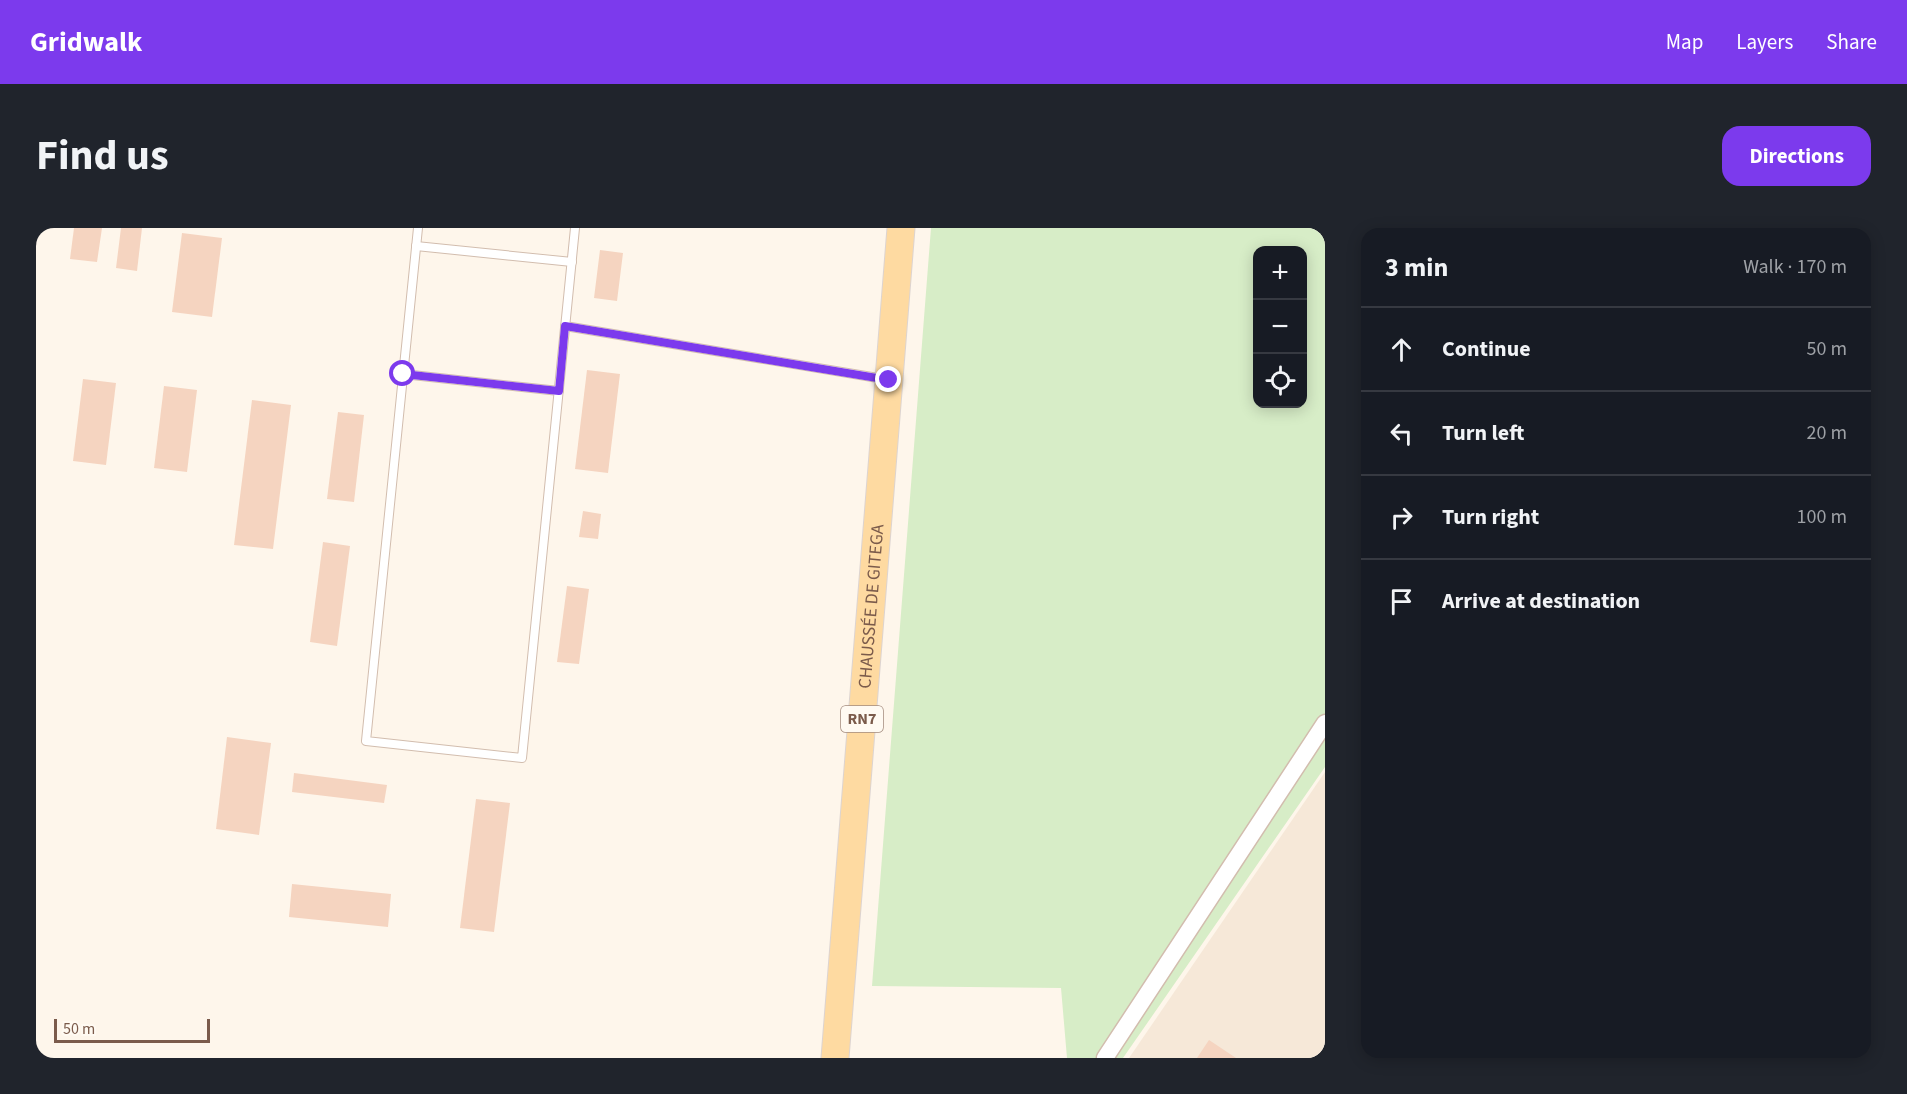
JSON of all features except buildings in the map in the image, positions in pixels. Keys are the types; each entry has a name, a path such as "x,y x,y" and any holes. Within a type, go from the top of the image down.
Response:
{"main road":[{"name":"CHAUSSÉE DE GITEGA","path":"834,1058 901,228"}],"street":[{"path":"1105,1058 1325,723"}],"lane":[{"path":"418,228 366,741 522,758 575,228"},
{"path":"416,246 572,262"},
{"path":"565,326 889,380"},
{"path":"403,374 559,391"}],"shaded area":[{"path":"1325,772 1325,1058 1129,1058"}],"green space":[{"path":"931,228 1325,228 1325,767 1123,1058 1067,1058 1061,988 872,986"}],"route":[{"path":"403,374 559,391 565,326 889,380"}]}
